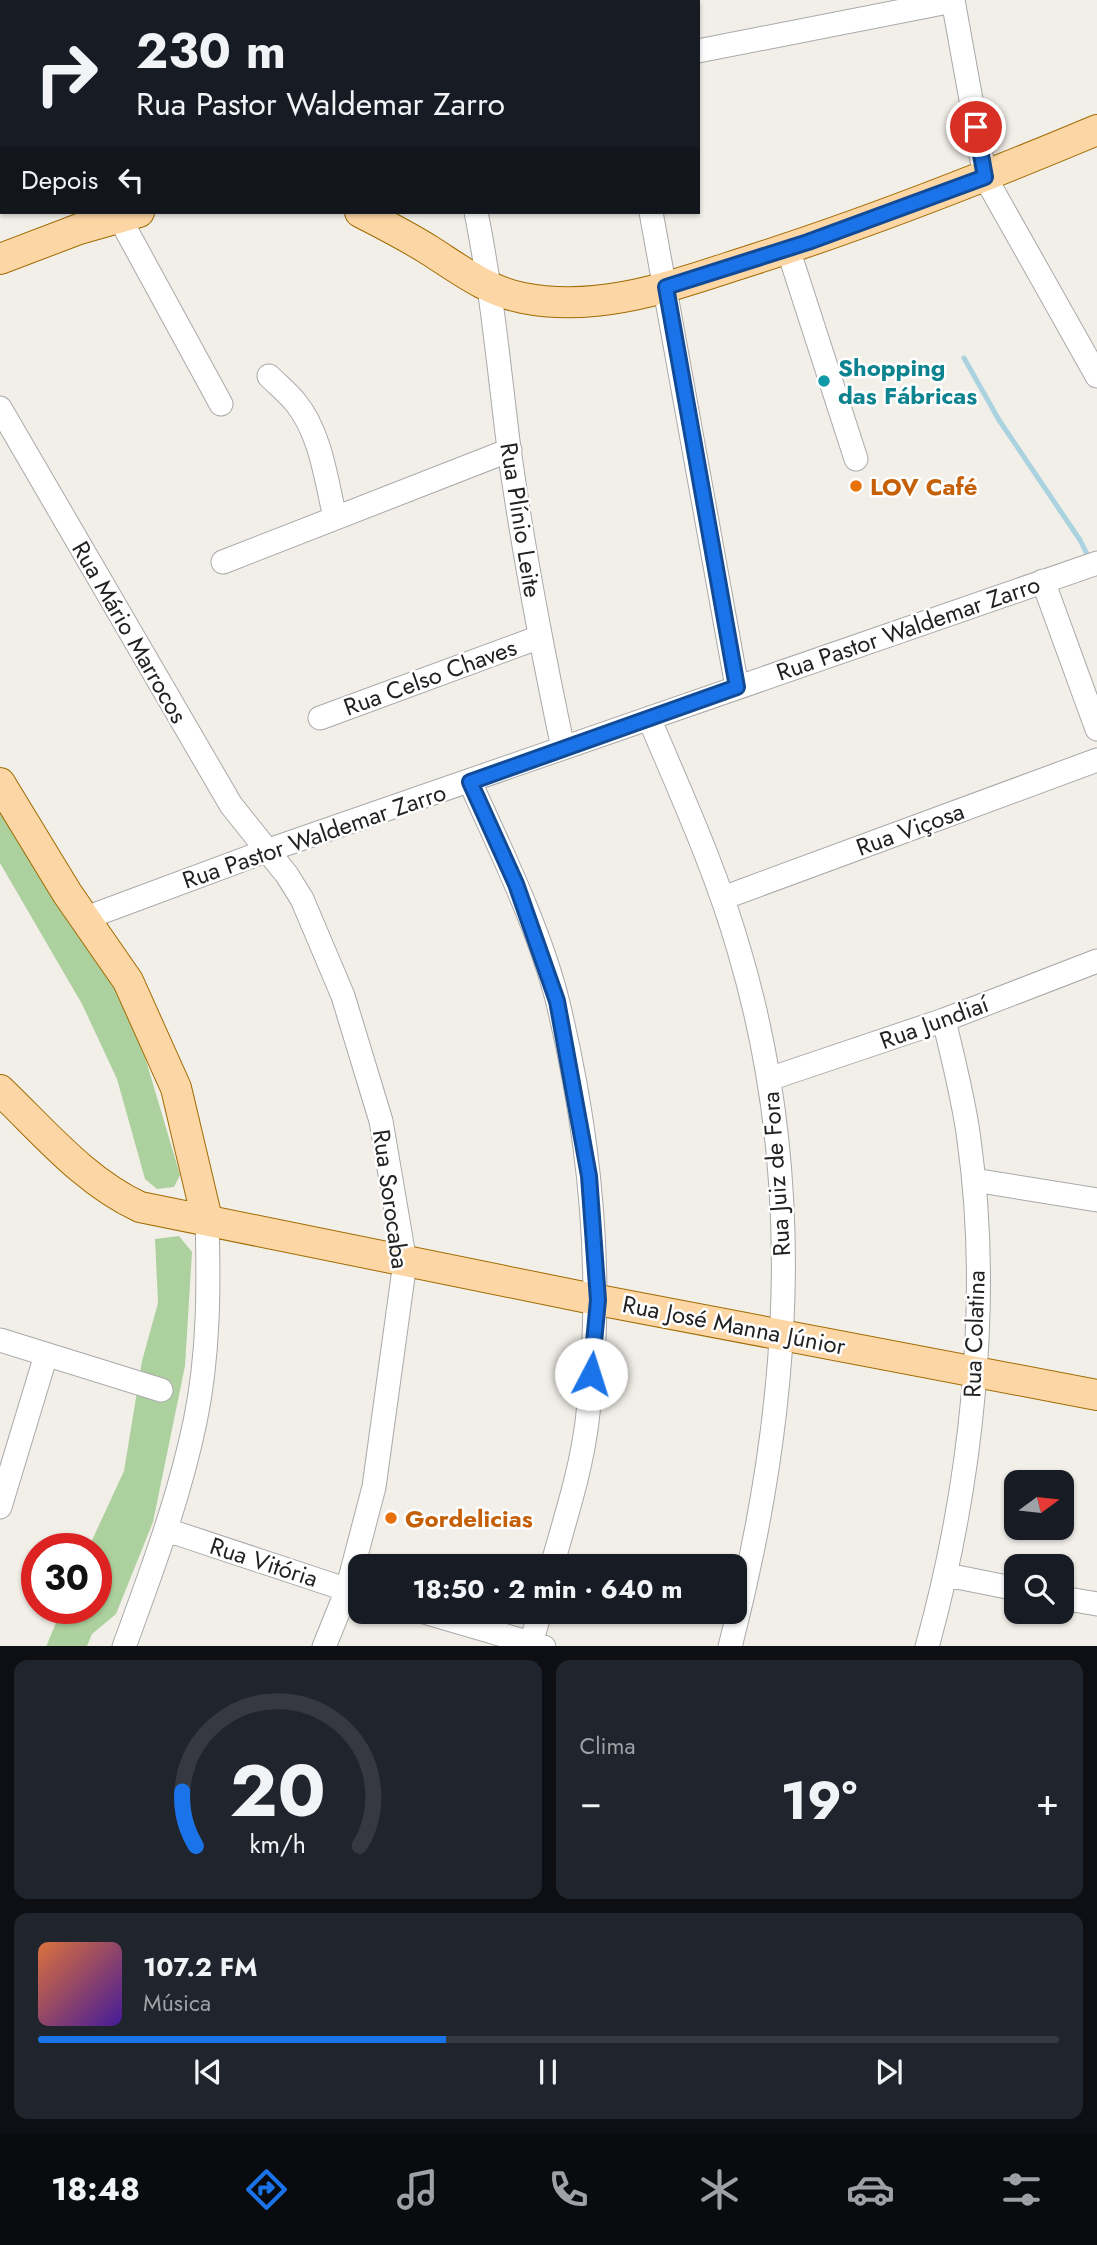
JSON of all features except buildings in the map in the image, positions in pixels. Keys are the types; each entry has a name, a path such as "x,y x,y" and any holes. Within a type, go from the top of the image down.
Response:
{"main road":[{"path":"364,214 402,233 492,290 523,298 586,302 627,298 788,248 985,177 1097,130"},
{"path":"0,259 129,214"},
{"path":"0,783 67,893 128,981 176,1088 207,1219"},
{"name":"Rua José Manna Júnior","path":"0,1090 89,1177 116,1196 140,1207 598,1300 977,1370 1097,1395"}],"street":[{"path":"700,51 953,0 985,177 1097,376"},
{"path":"129,214 221,404"},
{"name":"Rua Plínio Leite","path":"476,214 492,290 510,450 540,637 564,748"},
{"path":"650,214 666,287 737,687"},
{"path":"788,248 856,460"},
{"path":"269,376 296,403 306,418 316,440 335,517"},
{"name":"Rua Mário Marrocos","path":"0,408 231,805 266,850"},
{"path":"223,562 510,450"},
{"name":"Rua Pastor Waldemar Zarro","path":"86,918 266,850 470,782 1090,565"},
{"path":"1043,581 1097,729"},
{"name":"Rua Celso Chaves","path":"320,718 540,637"},
{"name":"Rua Juiz de Fora","path":"649,718 723,898 740,953 769,1079 783,1203 784,1335 775,1432 759,1526 730,1646"},
{"name":"Rua Viçosa","path":"723,898 1097,761"},
{"path":"470,782 516,884 557,1001 589,1176 598,1300 587,1424 555,1554"},
{"name":"Rua Sorocaba","path":"266,850 302,899 338,985 362,1052 381,1121 405,1262 374,1487 361,1554"},
{"name":"Rua Jundiaí","path":"769,1079 944,1020 1097,961"},
{"name":"Rua Colatina","path":"927,1646 947,1575 977,1370 974,1180 969,1138 944,1020"},
{"path":"974,1180 1097,1200"},
{"path":"124,1646 167,1530 195,1423 202,1380 207,1317 207,1219"},
{"path":"0,1340 161,1390"},
{"path":"0,1507 46,1355"},
{"name":"Rua Vitória","path":"167,1530 348,1590"},
{"path":"947,1575 1004,1586"},
{"path":"1074,1600 1097,1604"},
{"name":"Rua Sorocaba","path":"325,1646 348,1603"},
{"path":"464,1624 535,1645 538,1624"}],"green space":[{"path":"0,808 117,993 145,1057 180,1175 174,1187 157,1189 145,1179 117,1079 82,1004 0,863"},
{"path":"179,1236 192,1252 185,1366 153,1522 116,1614 112,1617 112,1533 95,1533 124,1471 142,1361 158,1303 155,1239"},
{"path":"55,1624 104,1624 92,1634 87,1646 46,1646"}],"waterway":[{"path":"964,358 999,420 1080,540 1090,560"}],"place":[{"name":"Shopping das Fábricas","path":"824,381"},
{"name":"LOV Café","path":"856,486"},
{"name":"Gordelicias","path":"391,1518"}],"route":[{"path":"591,1374 598,1300 589,1176 557,1001 516,884 470,782 737,687 666,287 808,242 985,177 976,127"}]}
